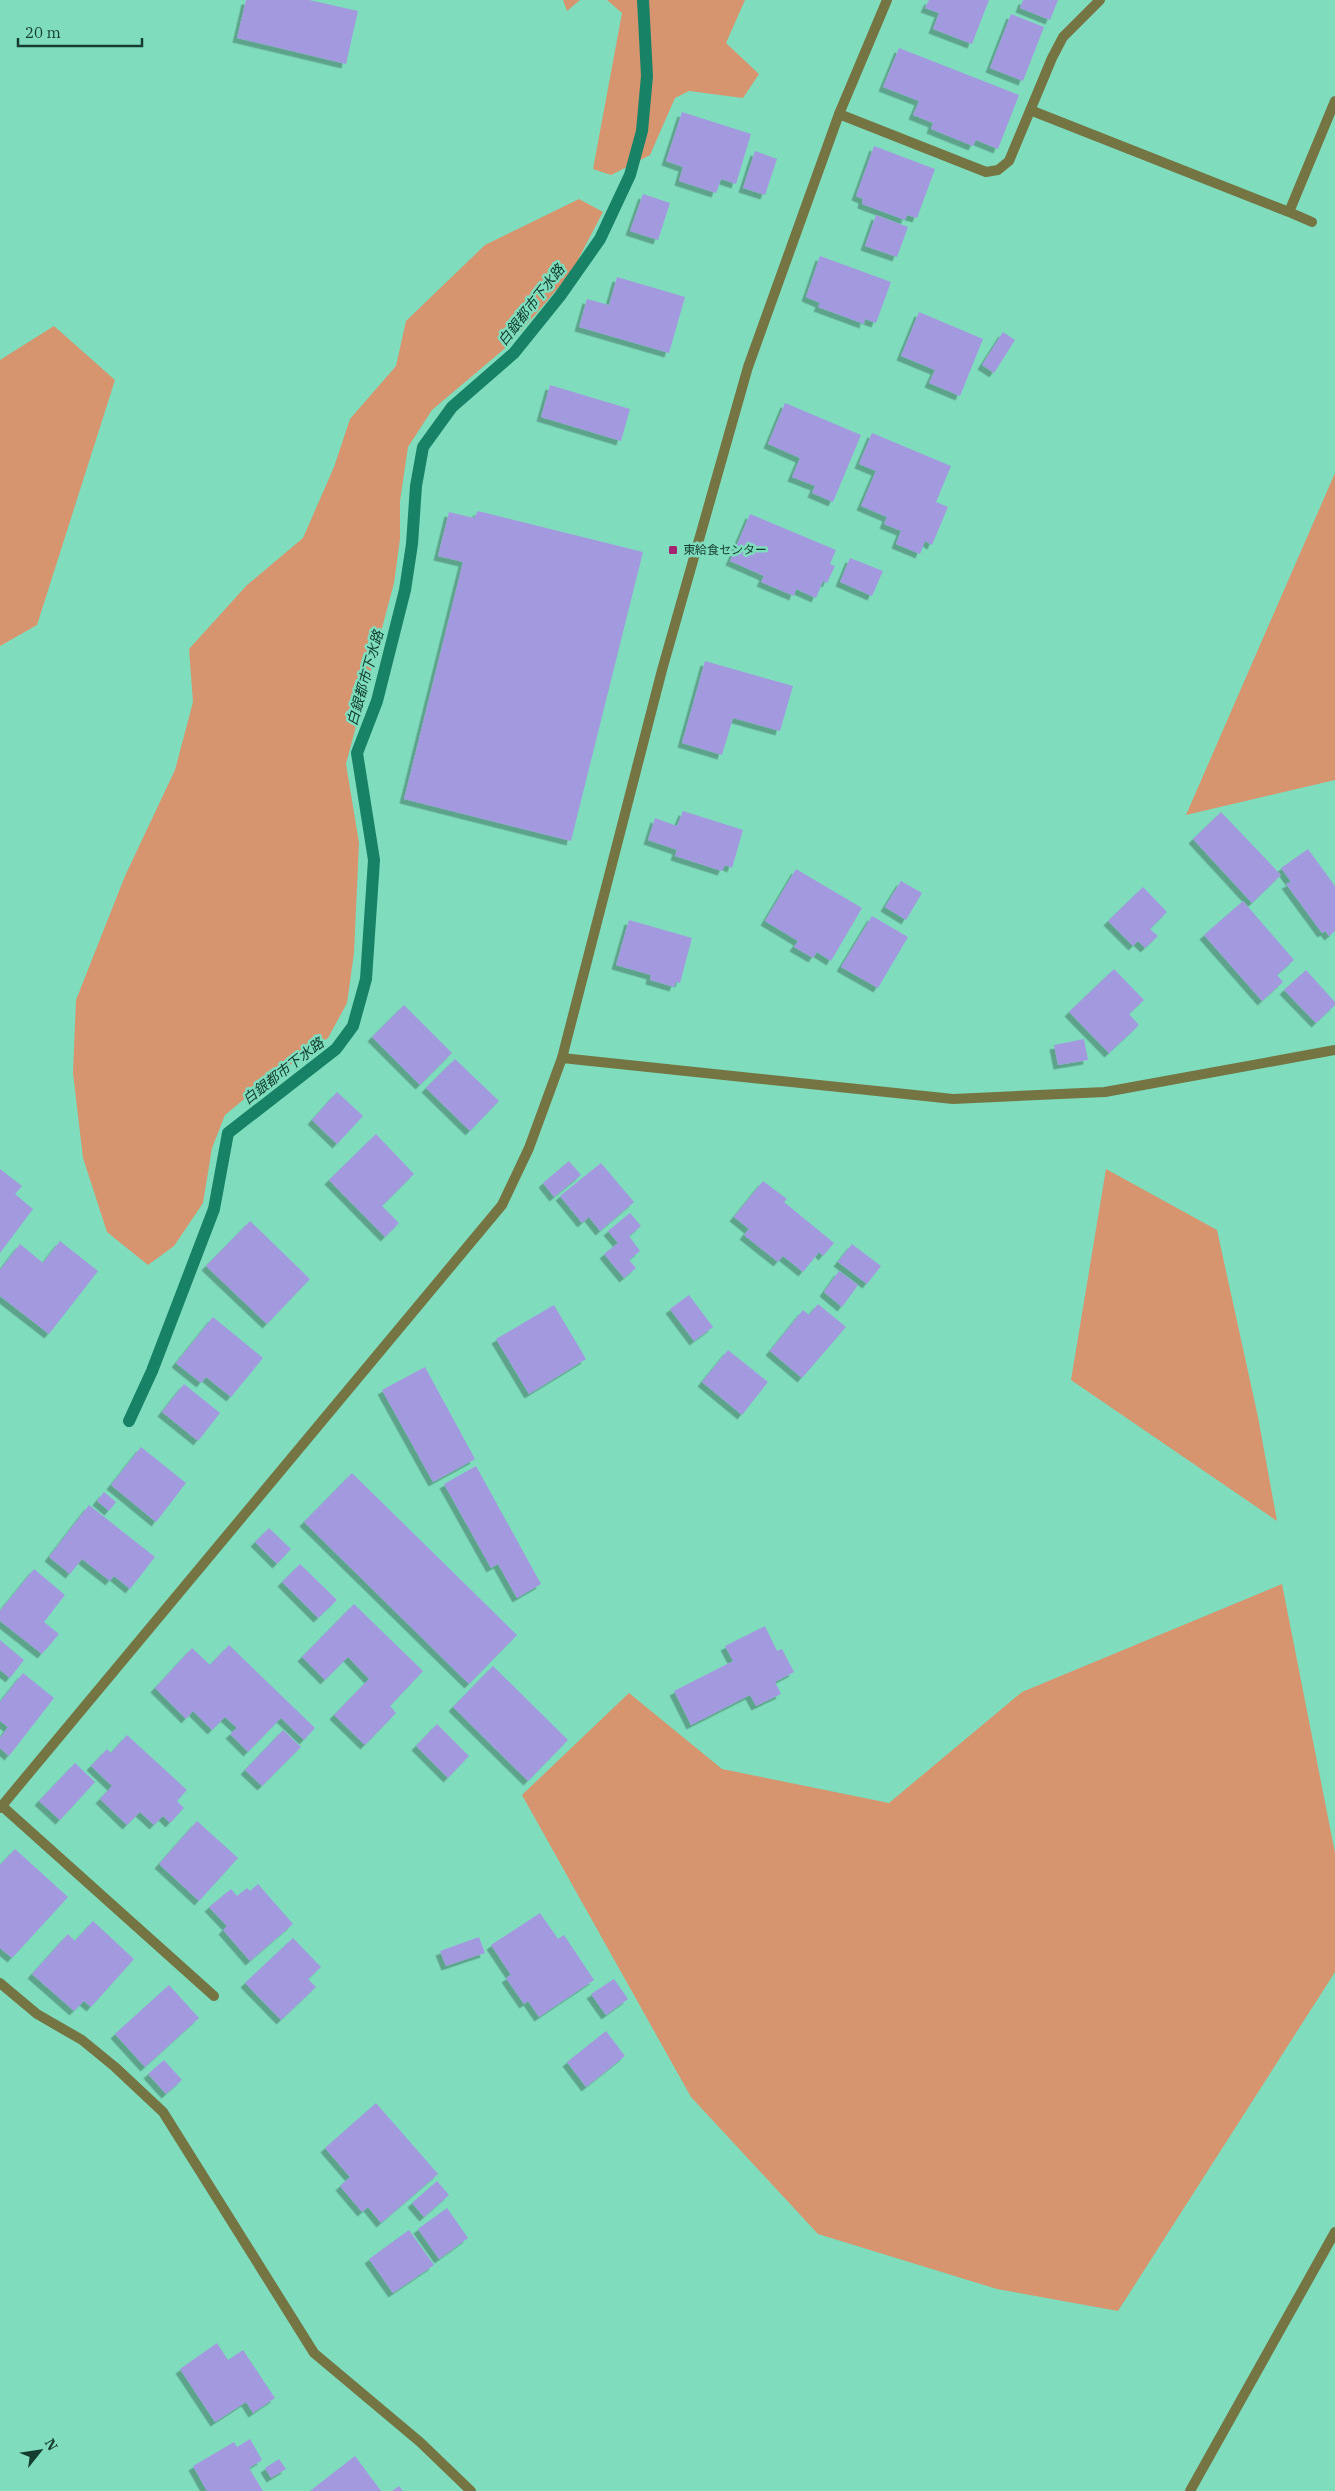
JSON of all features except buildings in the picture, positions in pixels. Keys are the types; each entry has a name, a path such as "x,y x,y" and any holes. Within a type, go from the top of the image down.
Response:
{"street":[{"path":"214,1996 1,1807 502,1205 530,1148 562,1058 662,670 748,367 839,114 887,0"},
{"path":"839,114 986,172 998,170 1009,160 1052,58 1063,38 1100,0"},
{"path":"1289,212 1335,101"},
{"path":"1030,110 1312,222"},
{"path":"562,1058 953,1099 1105,1092 1335,1050"},
{"path":"0,1983 37,2014 88,2046 115,2067 163,2112 314,2353 420,2442 471,2491"},
{"path":"1190,2491 1335,2232"}],"shaded area":[{"path":"563,0 580,0 567,11"},
{"path":"607,0 745,0 726,43 759,74 743,98 689,91 675,98 650,155 611,175 593,169 622,13"},
{"path":"579,199 603,212 571,273 510,344 432,410 408,447 400,501 400,539 394,583 346,764 359,843 354,953 347,1003 328,1038 260,1086 225,1115 212,1148 203,1203 174,1246 148,1265 107,1232 83,1158 73,1073 76,1000 125,876 175,770 193,702 189,649 247,585 303,538 334,467 350,419 396,366 406,321 485,245"},
{"path":"54,326 115,380 37,625 0,646 0,360"},
{"path":"1335,473 1335,780 1186,815"},
{"path":"1106,1169 1217,1230 1258,1417 1277,1521 1071,1380"},
{"path":"1282,1584 1335,1853 1335,1972 1118,2311 997,2289 818,2234 691,2097 522,1795 629,1693 722,1769 889,1803 1022,1692"}],"waterway":[{"name":"白銀都市下水路","path":"129,1421 152,1371 214,1209 228,1133 336,1049 353,1026 366,979 374,860 357,753 377,701 405,590 412,544 416,486 423,447 452,407 514,353 560,296 600,239 630,175 642,131 647,76 643,0"}],"place":[{"name":"東給食センター","path":"673,550"}]}
